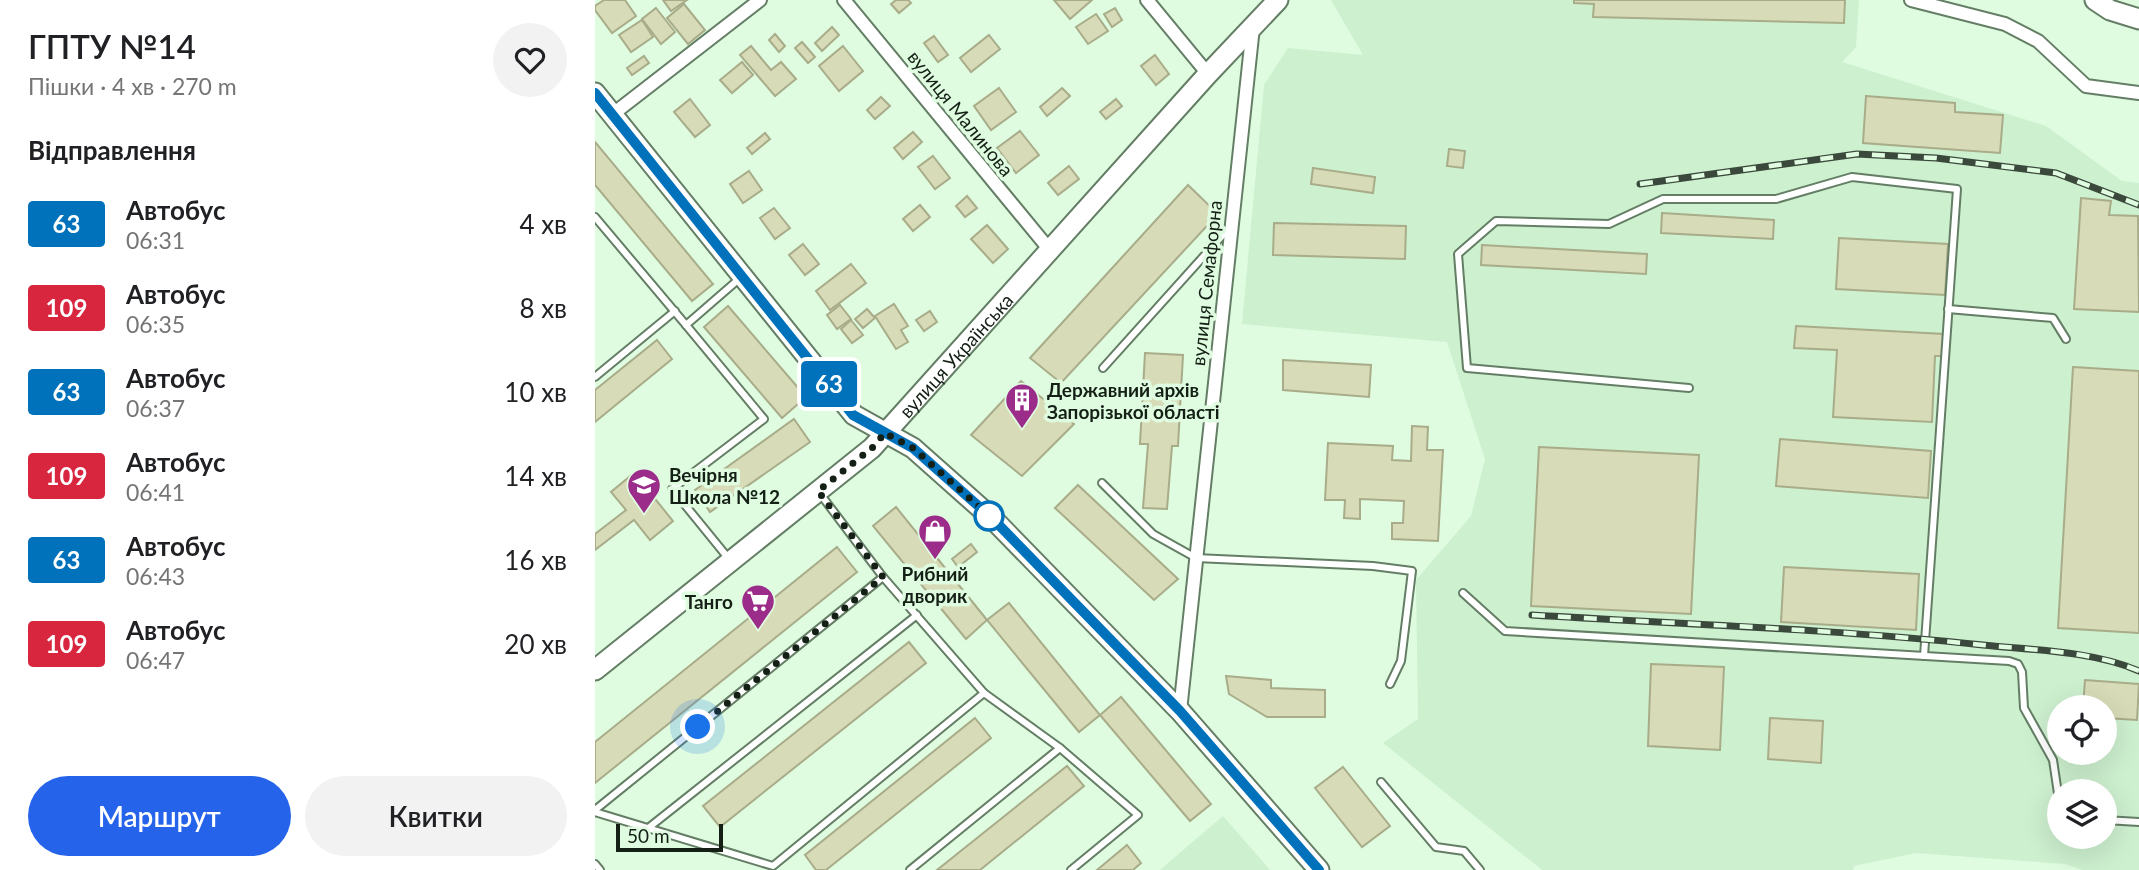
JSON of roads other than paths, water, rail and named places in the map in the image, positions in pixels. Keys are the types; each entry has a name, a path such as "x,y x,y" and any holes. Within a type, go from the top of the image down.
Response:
{"street":[{"path":"613,114 760,0"},
{"name":"вулиця Малинова","path":"844,0 1049,250"},
{"path":"1147,0 1208,74"},
{"name":"вулиця Українська","path":"595,670 872,448 1277,0"},
{"path":"1911,0 2005,24 2038,41 2086,86 2139,93"},
{"path":"2095,0 2110,10 2139,19"},
{"name":"вулиця Семафорна","path":"1180,711 1253,27"},
{"path":"595,93 853,415 913,448 993,519 1180,711 1319,870"}],"lane":[{"path":"1689,388 1467,368 1458,254 1496,221 1609,224 1663,199 1776,199 1851,177 1957,189 1924,656"},
{"path":"595,217 764,419 672,489 731,561"},
{"path":"1103,368 1231,225"},
{"path":"687,325 743,275"},
{"path":"1948,309 2053,318 2066,339"},
{"path":"595,377 675,311"},
{"path":"1102,483 1153,534 1196,558 1373,566 1412,571 1401,661 1390,684"},
{"path":"818,491 883,577 984,693 1059,748 1138,815 1071,870"},
{"path":"595,811 883,577"},
{"path":"1463,593 1505,631 2018,664 2022,671 2024,708 2053,760 2056,779"},
{"path":"647,829 918,615"},
{"path":"773,866 984,693"},
{"path":"910,870 1059,748"},
{"path":"1381,782 1436,847 1464,851 1480,870"},
{"path":"595,811 781,870"},
{"path":"2117,821 2139,822"},
{"path":"595,863 600,870"}],"railway":[{"path":"1640,184 1857,154 1936,158 2056,173 2139,205"},
{"path":"1532,615 1927,639 2083,655 2139,671"}],"place":[{"name":"Державний архів Запорізької області","path":"1022,430"},
{"name":"Вечірня Школа №12","path":"644,515"},
{"name":"Рибний дворик","path":"935,561"},
{"name":"Танго","path":"758,631"}]}
